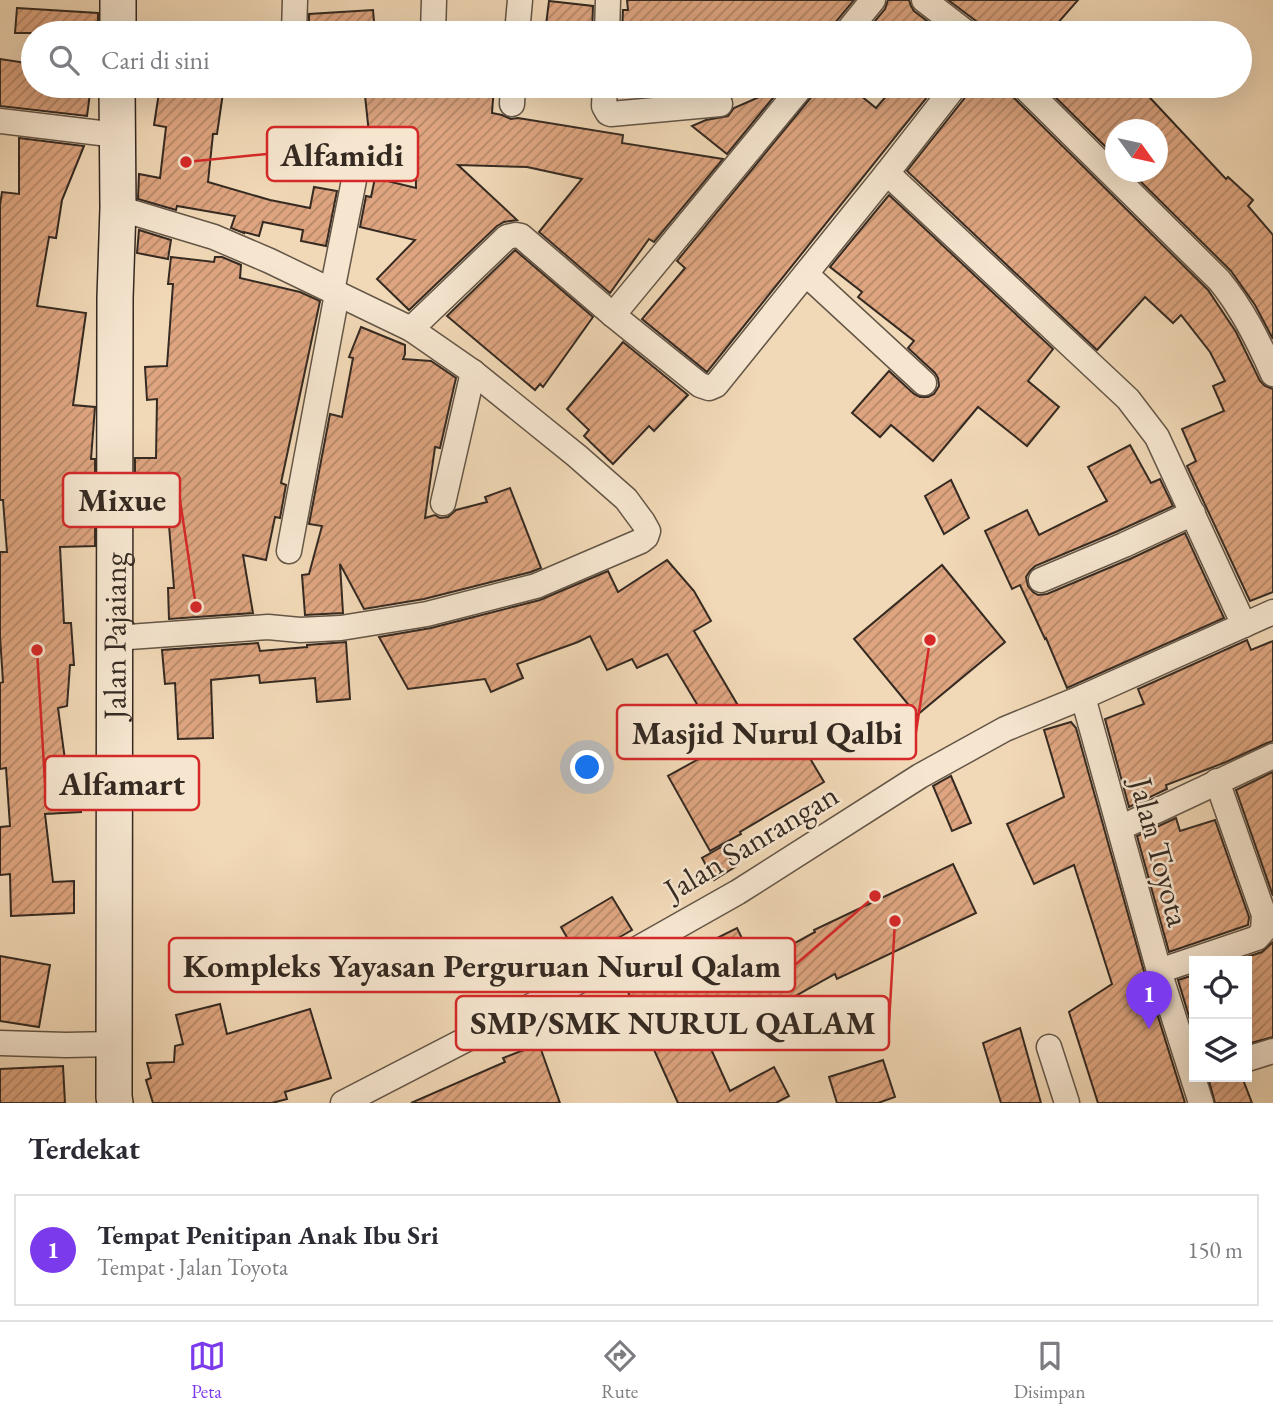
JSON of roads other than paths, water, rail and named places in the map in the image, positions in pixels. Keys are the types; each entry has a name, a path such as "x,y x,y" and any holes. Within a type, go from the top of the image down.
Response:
{"main road":[{"path":"118,0 118,21"},
{"name":"Jalan Pajaiang","path":"114,1101 117,98"}],"street":[{"path":"294,21 295,0"},
{"path":"433,21 434,0"},
{"path":"518,21 520,0"},
{"path":"607,21 608,0"},
{"path":"856,21 873,0"},
{"path":"924,0 951,21"},
{"path":"604,98 604,107 611,114 720,104"},
{"path":"613,315 792,98"},
{"path":"411,329 507,237 516,235 521,236 700,385 709,388 716,385 946,98"},
{"path":"1035,98 1219,279 1248,320 1273,374"},
{"path":"0,121 117,135"},
{"path":"289,551 356,170"},
{"path":"887,173 1128,399 1157,437 1244,625"},
{"path":"115,638 268,627 300,630 341,628 427,614 536,586 646,537 648,531 626,499 577,456 473,372 411,329 271,261 214,237 118,208"},
{"path":"806,274 924,383"},
{"path":"443,503 473,372"},
{"path":"1041,580 1193,513"},
{"name":"Jalan Sanrangan","path":"343,1103 591,975 738,892 920,776 1005,729 1244,625 1272,616"},
{"name":"Jalan Toyota","path":"1083,697 1159,971 1189,1063"},
{"path":"1120,828 1273,756"},
{"path":"1159,971 1257,938 1263,930 1264,915 1217,781"},
{"path":"0,1043 114,1044"},
{"path":"1049,1046 1067,1103"},
{"path":"1252,1057 1273,1051"},
{"name":"Jalan Toyota","path":"1195,1082 1200,1103"}],"place":[{"name":"Alfamidi","path":"186,162"},
{"name":"Mixue","path":"196,607"},
{"name":"Masjid Nurul Qalbi","path":"930,640"},
{"name":"Alfamart","path":"37,650"},
{"name":"Kompleks Yayasan Perguruan Nurul Qalam","path":"875,896"},
{"name":"SMP/SMK NURUL QALAM","path":"895,921"},
{"name":"Tempat Penitipan Anak Ibu Sri","path":"1149,1029"}]}
